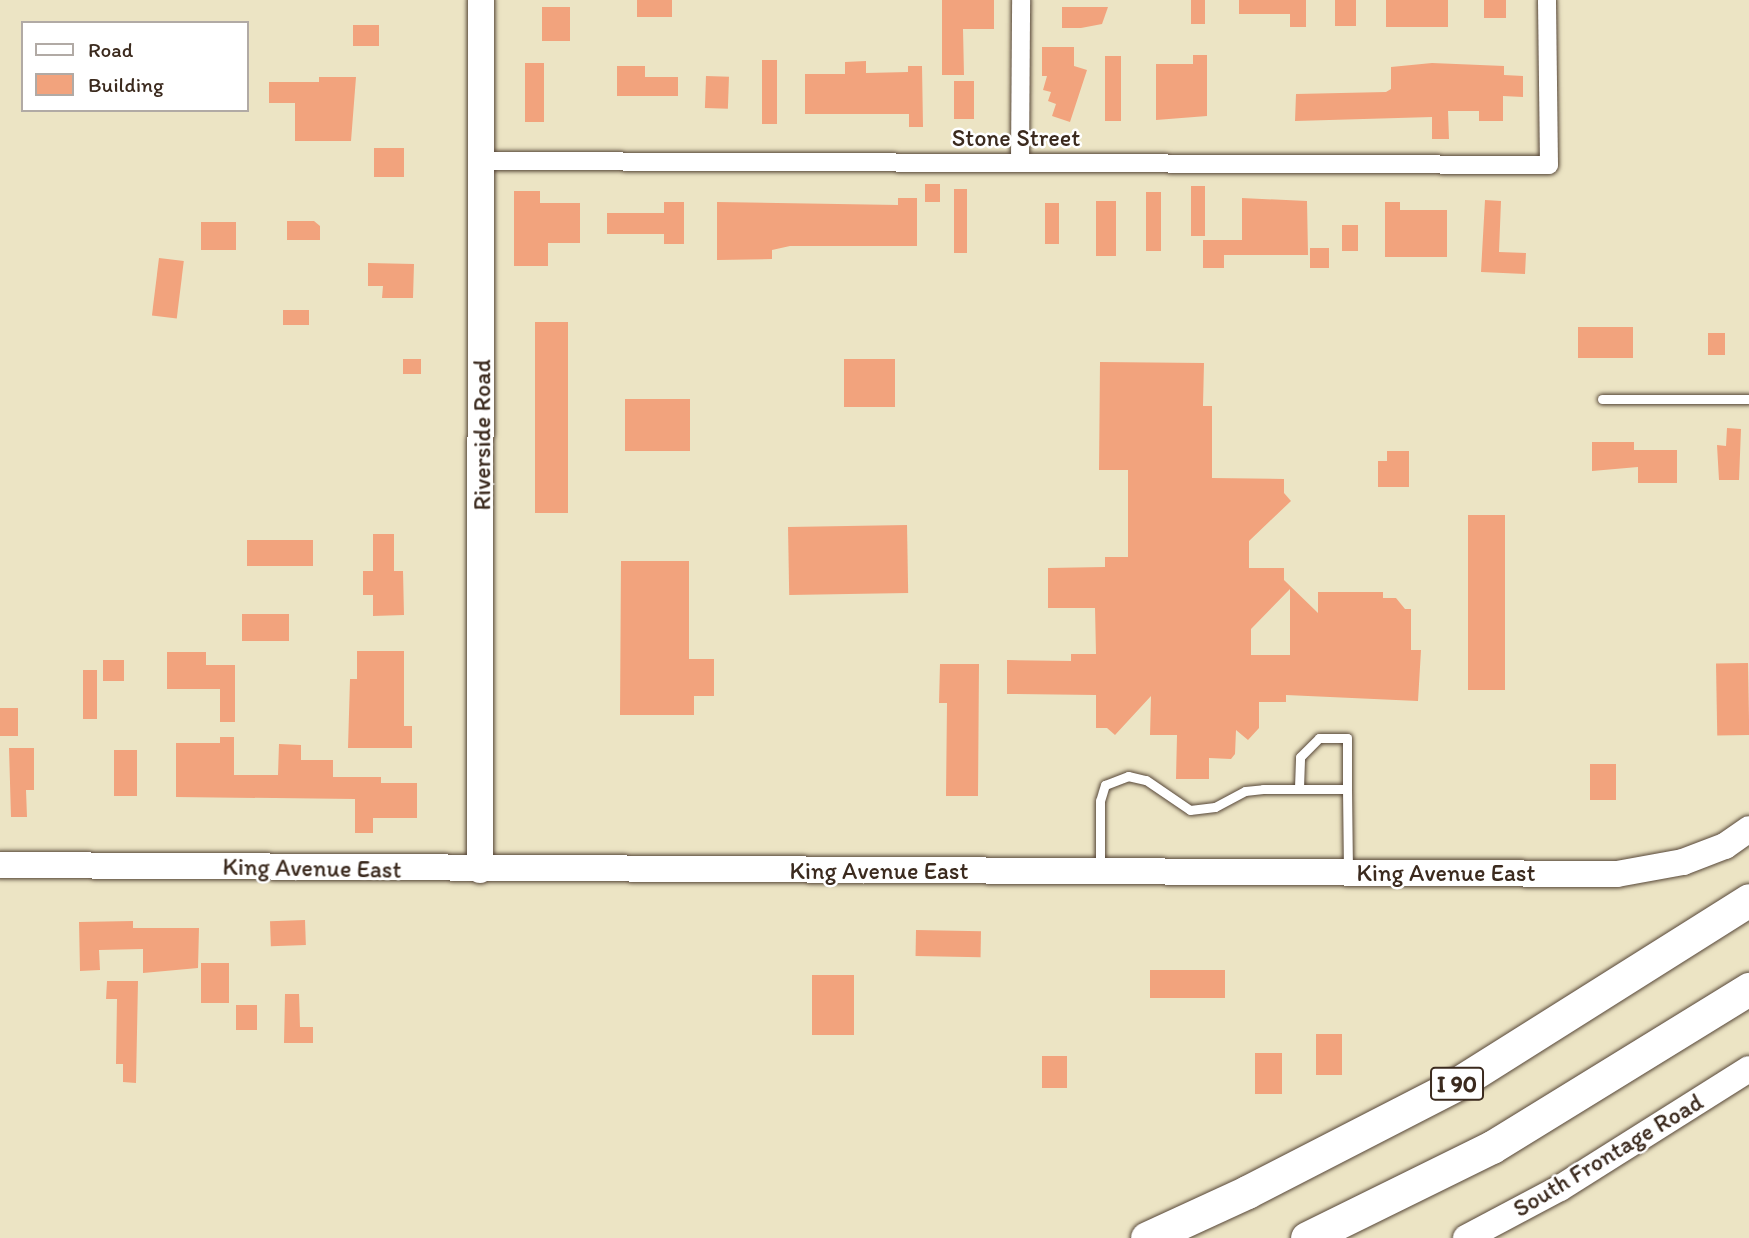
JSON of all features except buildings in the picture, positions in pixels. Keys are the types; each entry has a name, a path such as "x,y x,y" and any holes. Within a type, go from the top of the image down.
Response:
{"highway":[{"name":"I 90","path":"1147,1238 1247,1192 1457,1084 1749,900"},
{"path":"1307,1238 1492,1147 1749,989"}],"main road":[{"name":"Riverside Road","path":"480,870 483,161 481,0"},
{"name":"King Avenue East","path":"0,865 480,870 1617,874 1683,862 1725,846 1749,829"},
{"name":"South Frontage Road","path":"1466,1238 1560,1188 1749,1069"}],"street":[{"path":"1020,162 1021,0"},
{"name":"Stone Street","path":"483,161 1549,165 1547,0"}],"lane":[{"path":"1602,399 1749,399"},
{"path":"1299,788 1300,757 1319,738 1347,738 1348,873"},
{"path":"1100,872 1100,801 1105,785 1116,778 1146,780 1190,810 1215,807 1245,791 1347,789"}]}
